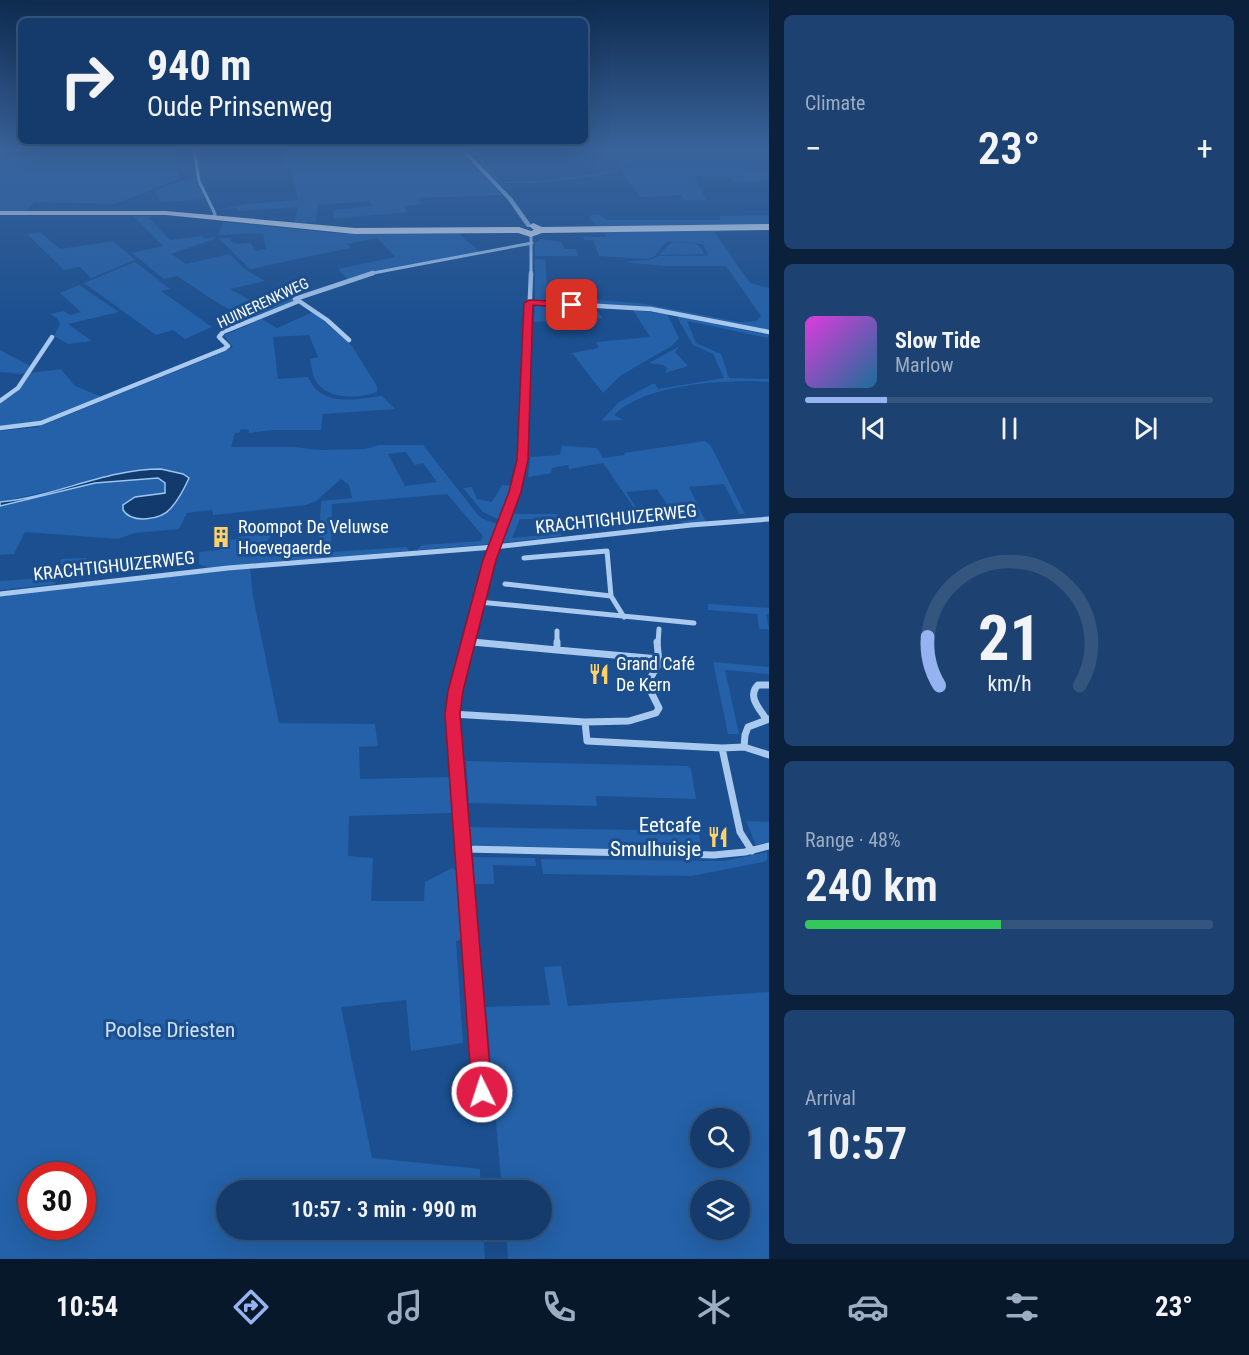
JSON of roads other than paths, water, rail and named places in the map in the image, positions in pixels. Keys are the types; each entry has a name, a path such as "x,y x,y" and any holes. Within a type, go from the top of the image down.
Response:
{"main road":[{"path":"0,213 166,213 298,228 355,231 519,230 530,234 541,230 769,226"}],"street":[{"path":"212,208 216,218"},
{"path":"482,1092 452,714 455,691 494,547 515,492 523,460 530,234 515,208"},
{"name":"HUINERENKWEG","path":"0,428 41,423 224,349 228,346 227,343 219,337 223,332 299,301 295,299 375,272 530,234"},
{"path":"299,301 327,320 349,340"},
{"path":"529,303 651,309 769,332"},
{"path":"0,401 18,388 52,337"},
{"name":"KRACHTIGHUIZERWEG","path":"0,594 228,568 494,547 691,525 769,519"},
{"path":"524,558 607,551 611,596 624,617"},
{"path":"505,584 611,596"},
{"path":"479,602 694,623"},
{"path":"452,714 585,722 629,721 656,713 659,708 647,684 659,663 657,637 659,629"},
{"path":"557,630 557,650"},
{"path":"469,642 659,658"},
{"path":"744,747 746,728 768,719 753,696 754,689 758,685 769,685"},
{"path":"585,722 588,741 722,748 744,747 769,755"},
{"path":"722,748 740,832 752,851"},
{"path":"463,849 714,855 752,851 769,846"}],"place":[{"name":"Roompot De Veluwse Hoevegaerde","path":"221,537"},
{"name":"Grand Café De Kern","path":"599,674"},
{"name":"Eetcafe Smulhuisje","path":"718,837"}],"park label":[{"name":"Poolse Driesten","path":"170,1030"}]}
